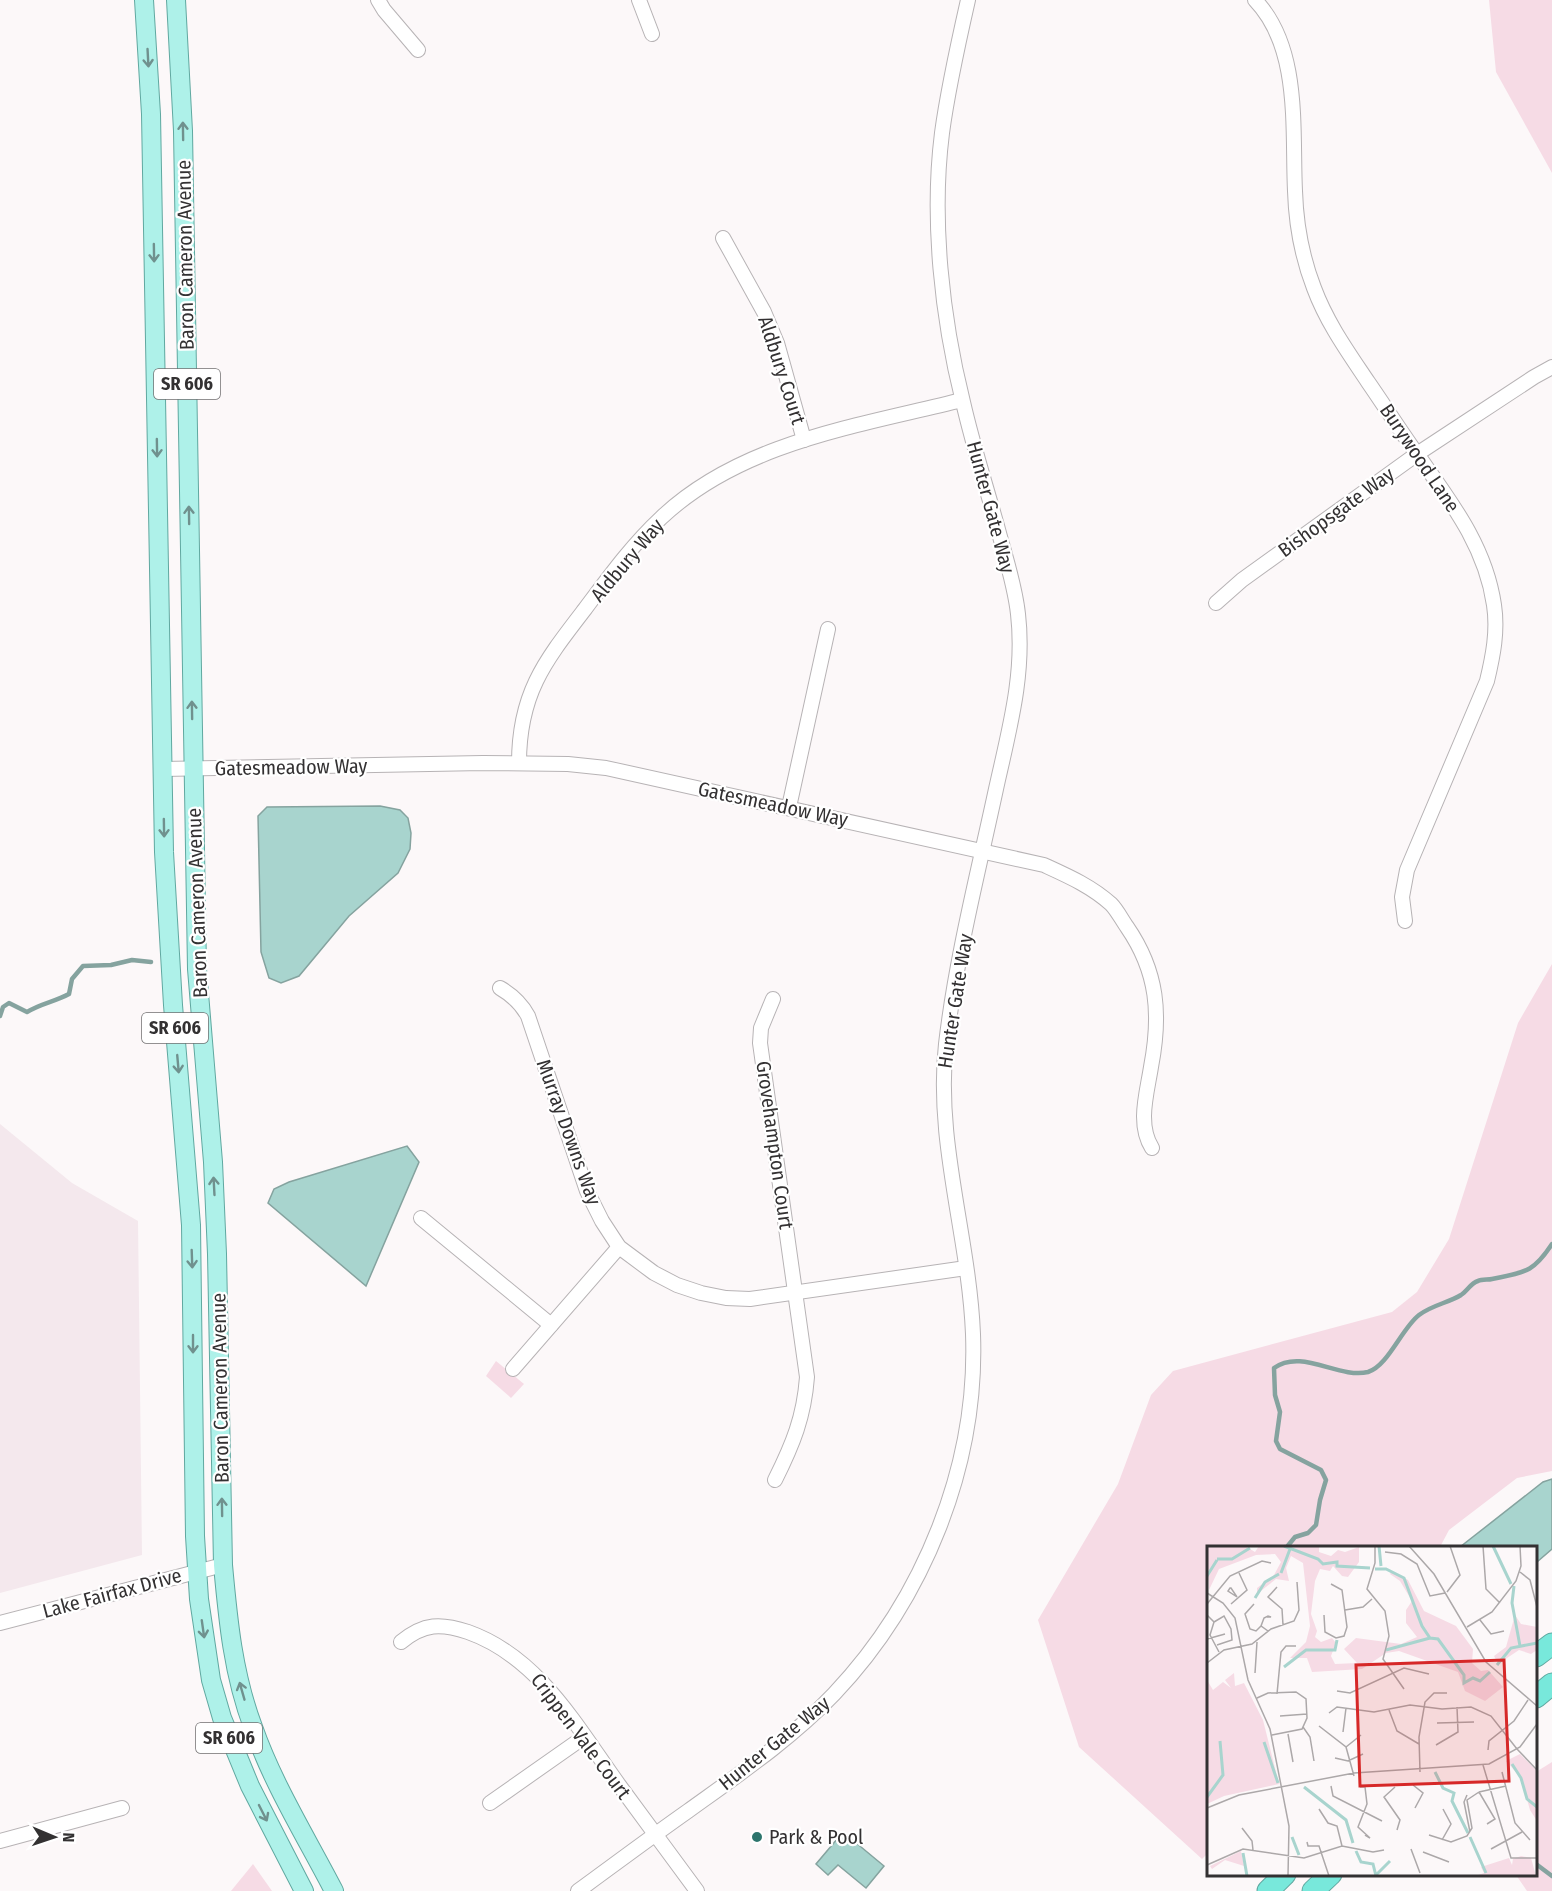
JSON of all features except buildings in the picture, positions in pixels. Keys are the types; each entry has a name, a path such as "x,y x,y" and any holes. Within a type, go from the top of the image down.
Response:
{"highway":[{"path":"1537,1655 1552,1644"},
{"path":"1537,1696 1552,1684"},
{"path":"1268,1891 1284,1876"},
{"path":"1313,1891 1329,1876"}],"main road":[{"name":"Baron Cameron Avenue","path":"144,0 151,114 167,928 191,1225 197,1571 200,1609 209,1670 222,1718 250,1786 304,1891"},
{"name":"Baron Cameron Avenue","path":"176,0 183,131 197,969 213,1162 223,1565 231,1648 252,1726 266,1760 334,1891"}],"street":[{"path":"378,0 418,50"},
{"path":"639,0 652,34"},
{"name":"Hunter Gate Way","path":"578,1891 778,1745 819,1708 858,1666 904,1599 939,1526 953,1488 963,1449 972,1373 972,1327 966,1268 945,1124 944,1069 951,1002 1019,675 1018,614 1010,572 962,400 946,317 941,264 939,201 942,137 968,0"},
{"name":"Burywood Lane","path":"1255,0 1272,21 1286,57 1292,108 1298,223 1304,255 1314,287 1336,333 1452,504 1478,550 1495,607 1496,632 1487,681 1407,870 1402,897 1405,921"},
{"name":"Aldbury Court","path":"723,238 764,312 777,343 804,440"},
{"name":"Bishopsgate Way","path":"1216,603 1242,579 1417,454 1534,376 1552,368"},
{"name":"Aldbury Way","path":"519,763 522,717 530,693 549,656 633,547 670,510 712,479 767,453 804,440 962,400"},
{"path":"789,807 828,629"},
{"name":"Gatesmeadow Way","path":"163,769 519,763 568,764 606,768 1044,865 1079,880 1112,906 1138,943 1152,975 1157,1005 1156,1040 1144,1113 1147,1139 1152,1148"},
{"name":"Murray Downs Way","path":"500,988 521,1004 528,1016 587,1191 602,1221 619,1247 654,1273 677,1285 701,1293 726,1298 750,1299 966,1268"},
{"name":"Grovehampton Court","path":"772,999 761,1028 760,1043 807,1377 805,1402 799,1426 775,1480"},
{"path":"422,1218 551,1325"},
{"path":"513,1369 619,1247"},
{"name":"Lake Fairfax Drive","path":"0,1623 223,1565"},
{"name":"Crippen Vale Court","path":"401,1642 412,1633 426,1627 440,1625 478,1635 515,1657 542,1681 697,1891"},
{"path":"489,1803 585,1737"},
{"path":"0,1841 122,1808"}],"shaded area":[{"path":"1489,0 1552,0 1552,173 1496,72"},
{"path":"1552,964 1552,1471 1517,1478 1449,1530 1441,1546 1207,1546 1207,1854 1202,1859 1079,1747 1038,1620 1118,1484 1151,1395 1173,1371 1392,1312 1417,1292 1449,1239 1518,1023"},
{"path":"0,1124 72,1183 138,1221 142,1555 0,1593"},
{"path":"496,1361 524,1384 511,1398 486,1376"},
{"path":"1552,1762 1552,1891 1527,1891 1517,1876 1537,1876 1537,1771"},
{"path":"253,1864 272,1891 231,1891"}],"water":[{"path":"380,806 400,810 408,818 411,833 410,849 398,873 349,916 299,976 281,983 269,978 261,952 258,816 267,807"},
{"path":"407,1146 419,1162 366,1286 268,1203 274,1189 289,1182"},
{"path":"1552,1479 1552,1549 1537,1562 1537,1546 1461,1546 1543,1482"},
{"path":"843,1832 884,1866 866,1888 838,1865 828,1875 816,1864"}],"waterway":[{"path":"0,1016 3,1007 9,1003 27,1012 69,994 72,979 83,966 111,965 132,960 151,962"},
{"path":"1288,1546 1295,1537 1308,1533 1316,1525 1326,1480 1321,1470 1280,1449 1276,1441 1280,1412 1275,1395 1274,1368 1296,1361 1345,1372 1368,1372 1382,1362 1419,1315 1461,1295 1476,1282 1527,1270 1539,1261 1552,1244"},
{"path":"1537,1865 1552,1876"}],"place":[{"name":"Park & Pool","path":"757,1837"}]}
